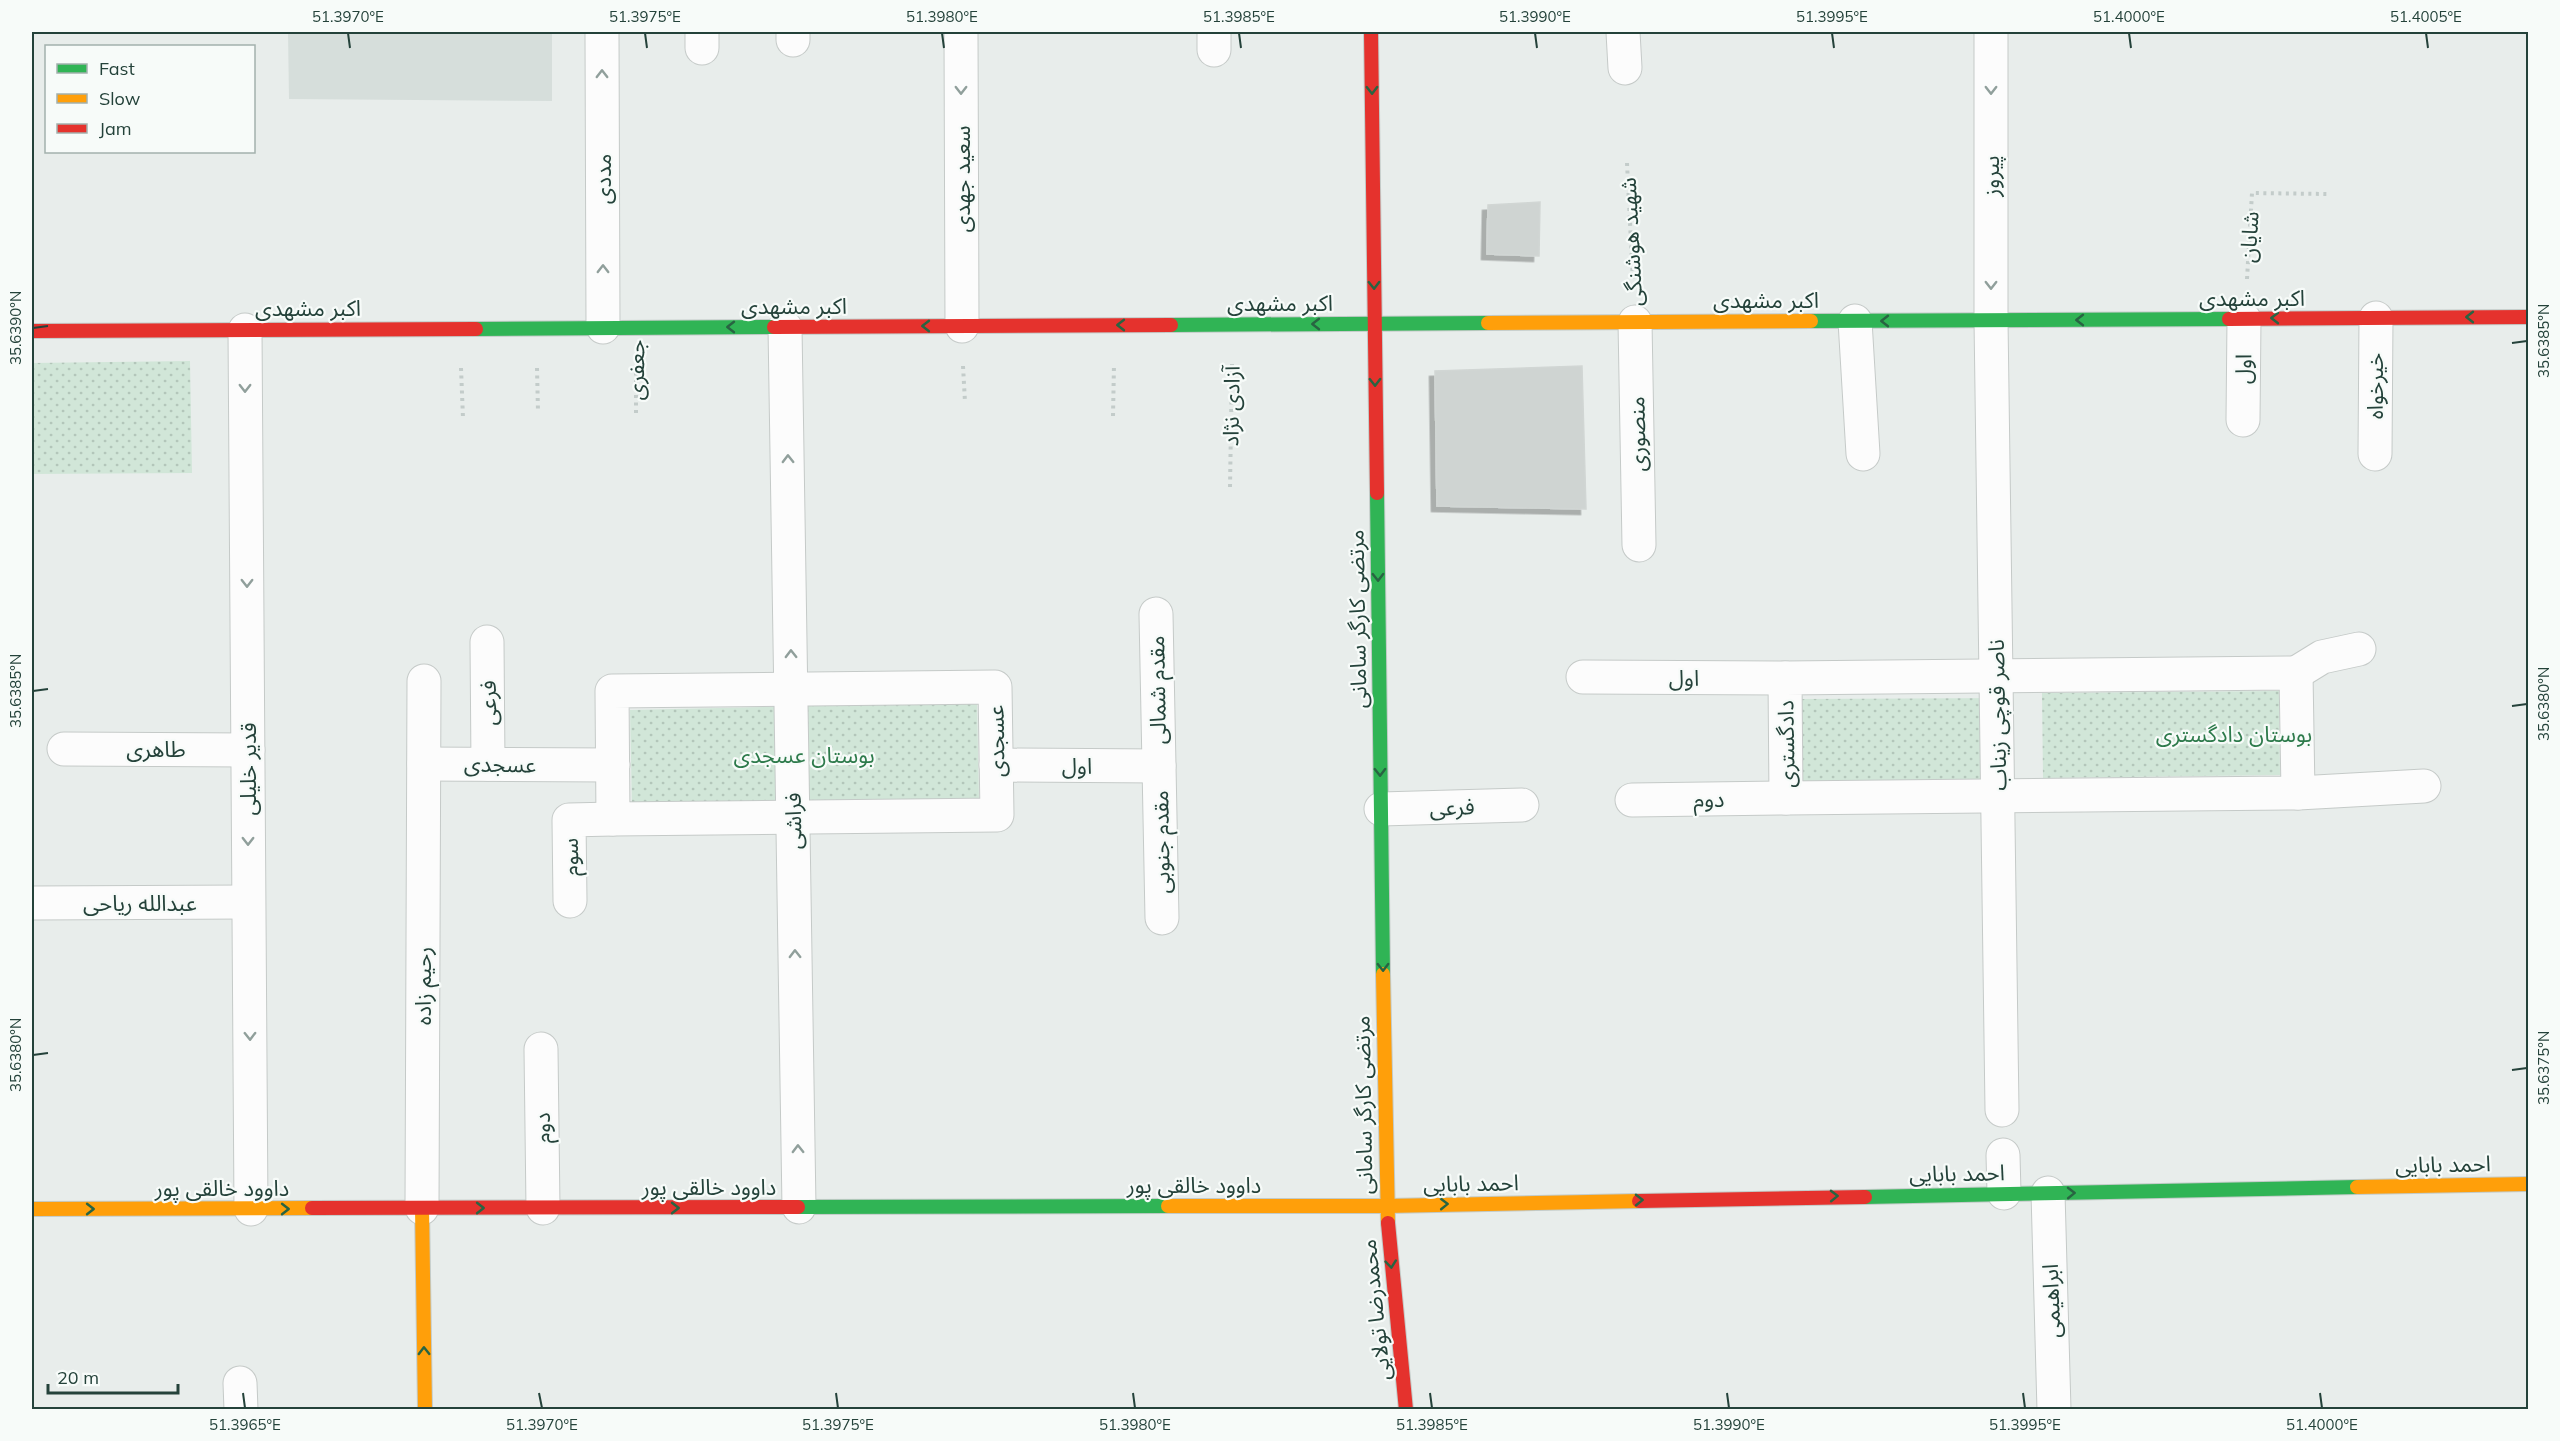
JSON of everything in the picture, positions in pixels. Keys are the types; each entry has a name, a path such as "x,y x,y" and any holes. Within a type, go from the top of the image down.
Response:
{"street":[{"name":"مددی","path":"602,32 603,327"},
{"name":"سعید جهدی","path":"961,32 962,326"},
{"name":"مرتضی کارگر سامانی","path":"1371,32 1386,1206"},
{"path":"1623,32 1624,68"},
{"name":"پیروز","path":"1991,32 1991,320"},
{"name":"اکبر مشهدی","path":"32,331 2529,317"},
{"name":"خیرخواه","path":"2375,454 2376,318"},
{"name":"اول","path":"2243,420 2244,319"},
{"name":"ناصر قوچی زیناب","path":"1991,320 2002,1110"},
{"path":"1856,321 1863,454"},
{"name":"منصوری","path":"1635,322 1640,545"},
{"name":"فراشی","path":"785,327 799,1208"},
{"name":"قدیر خلیلی","path":"245,330 251,1209"},
{"name":"مقدم شمالی","path":"1156,614 1159,766"},
{"name":"فرعی","path":"487,642 488,764"},
{"path":"2298,793 2296,674 2322,657 2359,649"},
{"name":"دادگستری","path":"2296,674 1785,678 1786,798 2298,793 2424,786"},
{"name":"اول","path":"1583,677 1785,678"},
{"path":"424,681 424,764"},
{"name":"عسجدی","path":"995,687 997,814 613,819 612,691 791,689 995,687"},
{"name":"طاهری","path":"64,749 248,750"},
{"name":"عسجدی","path":"424,764 613,765"},
{"name":"رحیم زاده","path":"422,1208 424,764"},
{"name":"اول","path":"996,765 1159,766"},
{"name":"مقدم جنوبی","path":"1159,766 1162,918"},
{"name":"دوم","path":"1632,800 1786,798"},
{"name":"فرعی","path":"1381,809 1522,805"},
{"name":"سوم","path":"570,902 569,820 613,819"},
{"name":"عبدالله ریاحی","path":"32,903 249,902"},
{"name":"دوم","path":"541,1049 543,1208"},
{"path":"2003,1155 2004,1193"},
{"name":"احمد بابایی","path":"1386,1206 2529,1184"},
{"name":"ابراهیمی","path":"2048,1193 2054,1410"},
{"name":"داوود خالقی پور","path":"32,1209 1386,1206"},
{"name":"محمدرضا تولایی","path":"1386,1206 1406,1410"},
{"path":"422,1208 425,1410"}],"path":[{"name":"شهید هوشنگی","path":"1627,163 1635,322"},
{"name":"شایان","path":"2244,319 2252,193 2327,194"},
{"name":"آزادی نژاد","path":"1230,487 1233,324"},
{"path":"1113,416 1115,325"},
{"name":"جعفری","path":"636,413 637,327"},
{"path":"459,328 463,418"}],"shaded area":[{"path":"288,32 552,32 552,101 289,99"}],"green space":[{"path":"190,361 192,473 32,474 32,363"},
{"name":"بوستان دادگستری","path":"2279,691 2280,775 2043,778 2042,693"},
{"path":"2009,698 2010,780 1803,781 1802,699"},
{"name":"بوستان عسجدی","path":"977,702 979,800 632,808 630,710"}],"building":[{"path":"1540,202 1539,256 1487,254 1488,205"},
{"path":"1582,366 1586,509 1437,506 1435,371"}],"traffic: fast":[{"path":"1811,321 2229,319"},
{"path":"1171,325 1488,323"},
{"path":"476,329 774,327"},
{"path":"1377,493 1383,974"},
{"path":"1865,1197 2357,1187"},
{"path":"798,1207 1168,1206"}],"traffic: slow":[{"path":"1488,323 1811,321"},
{"path":"1383,974 1388,1223"},
{"path":"2357,1187 2528,1184"},
{"path":"1168,1206 1386,1206 1639,1201"},
{"path":"32,1209 312,1208"},
{"path":"422,1208 425,1410"}],"traffic: jam":[{"path":"1371,32 1377,493"},
{"path":"2229,319 2528,317"},
{"path":"774,327 1171,325"},
{"path":"32,331 476,329"},
{"path":"1639,1201 1865,1197"},
{"path":"312,1208 798,1207"},
{"path":"1388,1223 1406,1410"}]}
